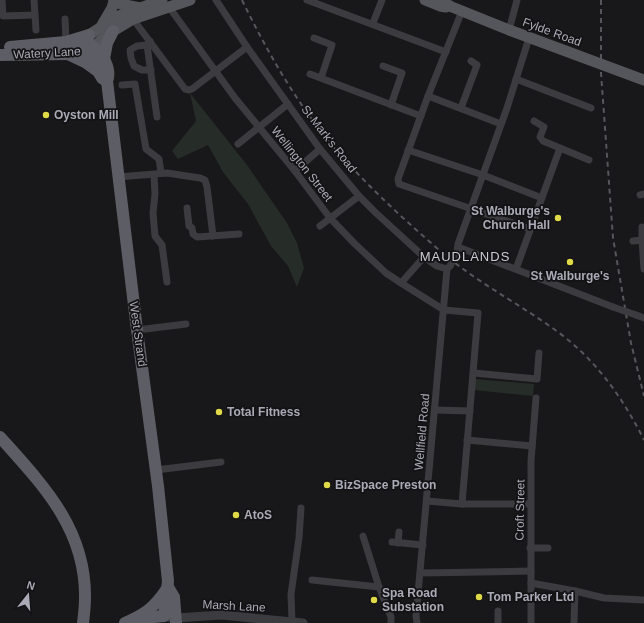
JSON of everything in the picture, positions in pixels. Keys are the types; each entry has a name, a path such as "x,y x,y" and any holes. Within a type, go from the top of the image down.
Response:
{"highway":[{"path":"104,59 107,43 113,31"},
{"name":"Watery Lane","path":"0,47 37,41 67,48"},
{"name":"Watery Lane","path":"0,55 37,41 67,48 89,44"},
{"path":"50,44 60,48 89,44 104,59"},
{"name":"West Strand","path":"89,44 103,76 118,177 156,470 168,587 164,616"},
{"path":"67,48 103,76"},
{"name":"West Strand","path":"103,76 108,76 104,59"},
{"path":"0,437 50,495 72,532 82,564 86,599 83,623"},
{"path":"130,621 150,610 157,604 168,587"},
{"name":"West Strand","path":"168,587 174,597 176,621"},
{"path":"130,621 164,616"}],"main road":[{"path":"114,0 121,4 140,8 190,0"},
{"path":"114,0 129,16"},
{"path":"100,28 108,16 114,0"},
{"name":"Fylde Road","path":"425,0 440,6 457,9"},
{"name":"Fylde Road","path":"439,0 457,9 529,38 644,80"},
{"path":"129,16 165,4"},
{"path":"129,16 140,8"},
{"name":"Watery Lane","path":"89,44 100,28 129,16"},
{"name":"Watery Lane","path":"89,44 113,31 129,16"}],"street":[{"path":"2,0 3,16 35,15"},
{"path":"34,0 37,41"},
{"name":"St Mark's Road","path":"216,0 247,47 320,149 359,196 424,257 437,266 449,268"},
{"path":"307,0 446,52"},
{"path":"373,24 382,0"},
{"path":"509,30 517,0"},
{"name":"Wellington Street","path":"165,4 215,72 295,171 330,218 355,244 386,272 444,310"},
{"path":"457,9 446,52 428,96 398,179 400,184 530,229"},
{"path":"129,16 148,43 185,89 192,89 247,47"},
{"path":"65,19 67,48"},
{"path":"314,38 332,45 321,78"},
{"name":"Wellfield Road","path":"417,623 416,616 449,268 458,249 529,38"},
{"path":"148,43 157,118"},
{"path":"148,43 130,50 130,58 134,66 142,70 151,70"},
{"path":"461,108 477,65 471,61"},
{"path":"383,66 402,73 391,105"},
{"path":"310,74 421,116"},
{"path":"516,79 591,108"},
{"path":"122,85 135,84 146,149 159,159 153,214 155,236 162,245 167,282"},
{"path":"428,96 501,124"},
{"path":"238,144 288,104"},
{"path":"534,121 544,127 540,137 544,141 589,160"},
{"path":"516,269 560,148"},
{"path":"295,171 320,149"},
{"path":"408,150 482,175 542,198"},
{"path":"118,177 157,174 200,178 204,180 207,187 213,236"},
{"path":"320,226 359,196"},
{"path":"187,208 189,226 192,228 193,234 197,237 239,234"},
{"path":"642,227 644,269"},
{"path":"633,241 642,240"},
{"path":"458,249 516,269 644,318"},
{"path":"401,283 424,257"},
{"path":"444,310 478,313 462,504"},
{"path":"137,330 186,324"},
{"path":"474,373 537,379 539,353"},
{"name":"Croft Street","path":"531,623 530,504 532,446 536,398"},
{"path":"435,410 470,411"},
{"path":"467,440 532,446"},
{"path":"156,470 220,462"},
{"path":"427,501 462,504 530,504"},
{"path":"292,622 291,594 299,538 301,508"},
{"path":"399,532 395,542 423,545"},
{"path":"363,536 391,623"},
{"path":"530,548 548,548"},
{"path":"421,573 531,571"},
{"path":"312,580 379,587"},
{"path":"531,584 575,591 604,598 644,600"},
{"path":"574,623 575,591"},
{"path":"498,611 498,623"},
{"name":"Marsh Lane","path":"164,616 176,621 222,616 303,623"}],"shaded area":[{"path":"190,93 247,165 287,223 297,243 304,268 297,287 288,266 271,246 248,204 223,172 208,145 178,159 172,151 196,121"},
{"path":"475,379 534,384 533,396 474,390"}],"railway":[{"path":"242,0 266,46 292,90 322,133 342,157 385,201 458,266 558,332 585,355 618,395 644,440"},
{"path":"601,0 601,73 613,238 631,343 644,396"}],"place":[{"name":"Oyston Mill","path":"46,115"},
{"name":"St Walburge's Church Hall","path":"558,218"},
{"name":"St Walburge's","path":"570,262"},
{"name":"Total Fitness","path":"219,412"},
{"name":"BizSpace Preston","path":"327,485"},
{"name":"AtoS","path":"236,515"},
{"name":"Tom Parker Ltd","path":"479,597"},
{"name":"Spa Road Substation","path":"374,600"}],"district":[{"name":"MAUDLANDS","path":"465,256"}]}
